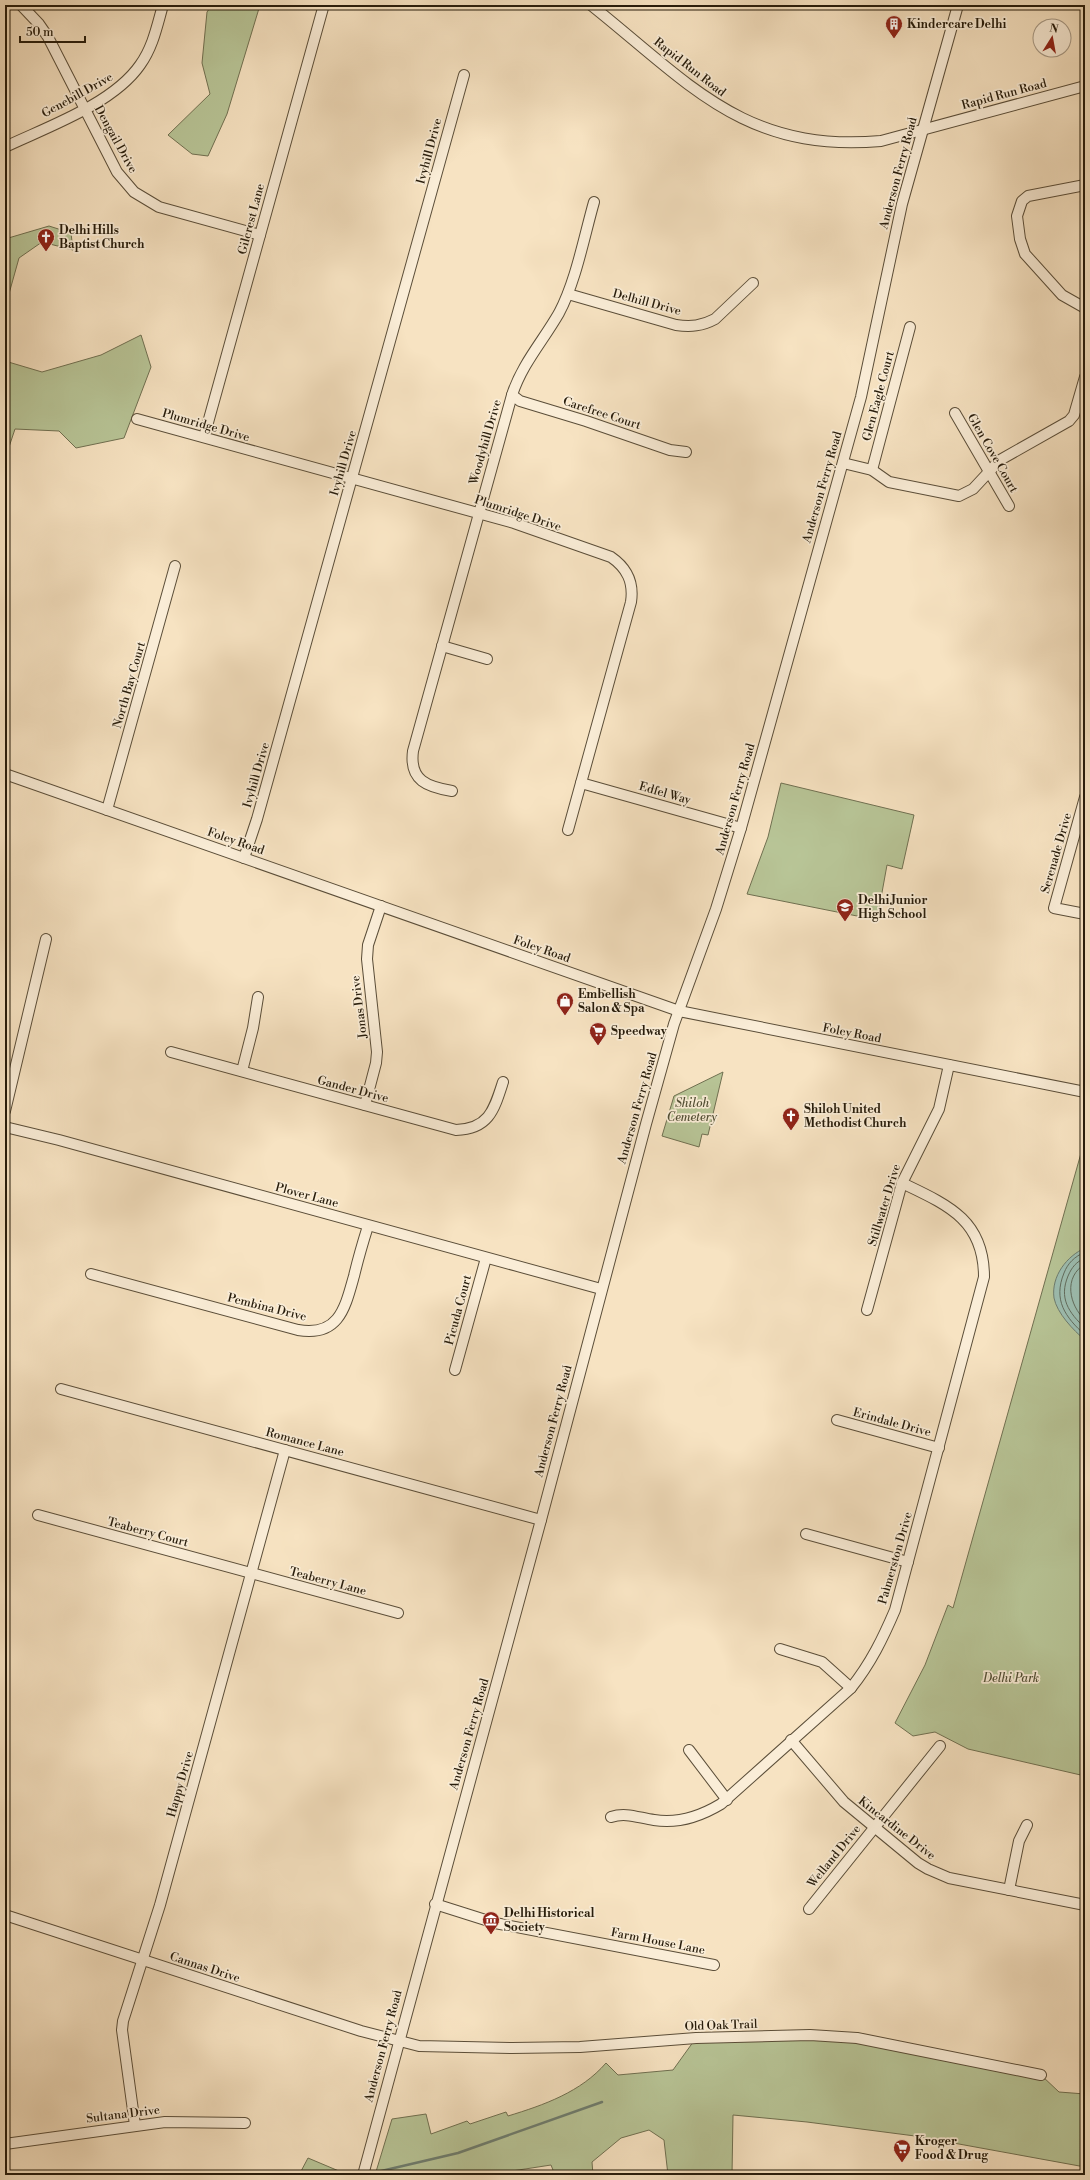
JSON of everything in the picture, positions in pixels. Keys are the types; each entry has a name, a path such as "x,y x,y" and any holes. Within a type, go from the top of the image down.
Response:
{"street":[{"name":"Dengail Drive","path":"20,5 39,24 48,37 117,172 134,192 159,207 260,235"},
{"name":"Genebill Drive","path":"5,148 84,108 123,86 141,64 155,35 163,5"},
{"name":"Rapid Run Road","path":"591,5 698,92 730,114 794,138 834,143 881,141 1085,86"},
{"name":"Anderson Ferry Road","path":"362,2175 541,1520 601,1289 646,1124 679,1011 716,909 741,828 843,463 875,338 897,225 958,5"},
{"name":"Gilcrest Lane","path":"204,437 323,8"},
{"name":"Ivyhill Drive","path":"244,858 257,819 464,75"},
{"path":"1085,184 1028,196 1022,201 1017,216 1020,239 1025,254 1062,295 1085,308"},
{"name":"Woodyhill Drive","path":"452,791 434,788 425,784 415,771 412,759 512,395 524,366 559,313 568,294 594,202"},
{"name":"Delhill Drive","path":"568,294 676,325 696,326 715,319 754,284"},
{"name":"Glen Eagle Court","path":"872,470 910,327"},
{"path":"843,463 872,470 889,482 959,496 972,489 988,470 1000,460 1069,421 1074,415 1085,377"},
{"name":"Carefree Court","path":"512,395 520,401 586,421 670,450 686,452"},
{"name":"Glen Cove Court","path":"955,413 1009,506"},
{"name":"Plumridge Drive","path":"137,419 479,514 611,557 623,567 631,582 631,602 568,830"},
{"name":"North Bay Court","path":"107,810 175,566"},
{"path":"442,646 488,659"},
{"name":"Foley Road","path":"5,774 679,1011 1085,1092"},
{"name":"Edfel Way","path":"581,783 741,828"},
{"name":"Serenade Drive","path":"1084,802 1054,908 1085,914"},
{"name":"Jonas Drive","path":"365,1105 376,1063 377,1052 367,959 368,945 381,906"},
{"path":"5,1111 46,939"},
{"path":"242,1072 253,1028 258,996"},
{"name":"Gander Drive","path":"172,1052 449,1128 464,1130 479,1125 491,1114 503,1082"},
{"name":"Stillwater Drive","path":"867,1310 902,1183 939,1109 948,1065"},
{"name":"Plover Lane","path":"5,1128 67,1142 601,1289"},
{"name":"Palmerston Drive","path":"611,1817 620,1814 655,1820 683,1820 709,1811 727,1800 791,1740 835,1704 851,1688 864,1672 882,1641 894,1610 939,1448 982,1289 984,1265 978,1242 970,1226 958,1213 939,1201 902,1183"},
{"name":"Pembina Drive","path":"92,1274 298,1330 314,1331 333,1323 345,1307 368,1226"},
{"name":"Picuda Court","path":"455,1370 486,1258"},
{"name":"Romance Lane","path":"61,1389 541,1520"},
{"name":"Erindale Drive","path":"837,1420 939,1448"},
{"name":"Happy Drive","path":"135,2125 122,2030 123,2022 160,1905 285,1450"},
{"name":"Teaberry Court","path":"38,1515 252,1574"},
{"path":"806,1534 908,1562"},
{"name":"Teaberry Lane","path":"252,1574 398,1613"},
{"path":"780,1650 814,1658 822,1662 851,1688"},
{"name":"Kincardine Drive","path":"791,1740 830,1787 874,1827 918,1863 938,1874 1085,1905"},
{"name":"Welland Drive","path":"809,1909 940,1746"},
{"path":"689,1750 727,1800"},
{"path":"1009,1890 1019,1841 1027,1824"},
{"name":"Farm House Lane","path":"435,1904 495,1923 714,1965"},
{"name":"Cannas Drive","path":"5,1915 398,2041"},
{"name":"Old Oak Trail","path":"398,2041 419,2046 527,2048 580,2047 696,2038 834,2035 857,2038 1041,2075"},
{"name":"Sultana Drive","path":"5,2144 165,2122 245,2123"}],"green space":[{"path":"212,5 260,5 227,114 208,156 192,154 168,135 210,94 202,63 207,12"},
{"path":"49,226 71,233 73,250 42,242 19,258 5,308 5,239"},
{"path":"141,335 151,367 124,438 76,448 59,431 15,429 5,459 5,361 42,372 101,355"},
{"path":"781,783 914,815 902,869 887,865 877,920 747,894 768,837"},
{"name":"Shiloh Cemetery","path":"723,1072 708,1135 702,1134 699,1147 662,1136 674,1096"},
{"name":"Delhi Park","path":"1085,1139 1085,1776 968,1749 935,1732 913,1736 895,1723 925,1665 948,1605 953,1608"},
{"path":"810,2035 1041,2075 1059,2092 1085,2094 1085,2167 915,2136 807,2122 733,2115 732,2175 668,2175 664,2140 649,2130 621,2138 592,2162 593,2175 555,2175 551,2165 486,2175 375,2175 392,2119 426,2114 431,2134 467,2121 470,2124 506,2112 508,2116 548,2102 573,2090 585,2082 606,2063 618,2075 673,2070 696,2038"},
{"path":"308,2158 346,2174 346,2175 299,2175"}],"water":[{"path":"1085,1248 1085,1340 1071,1326 1058,1309 1054,1298 1054,1290 1058,1275 1066,1262 1072,1256"}],"waterway":[{"path":"377,2172 458,2153 602,2102"}],"place":[{"name":"Kindercare Delhi","path":"894,39"},
{"name":"Delhi Hills Baptist Church","path":"46,252"},
{"name":"Delhi Junior High School","path":"845,922"},
{"name":"Embellish Salon & Spa","path":"565,1016"},
{"name":"Speedway","path":"598,1046"},
{"name":"Shiloh United Methodist Church","path":"791,1131"},
{"name":"Delhi Historical Society","path":"491,1935"},
{"name":"Kroger Food & Drug","path":"902,2163"}]}
